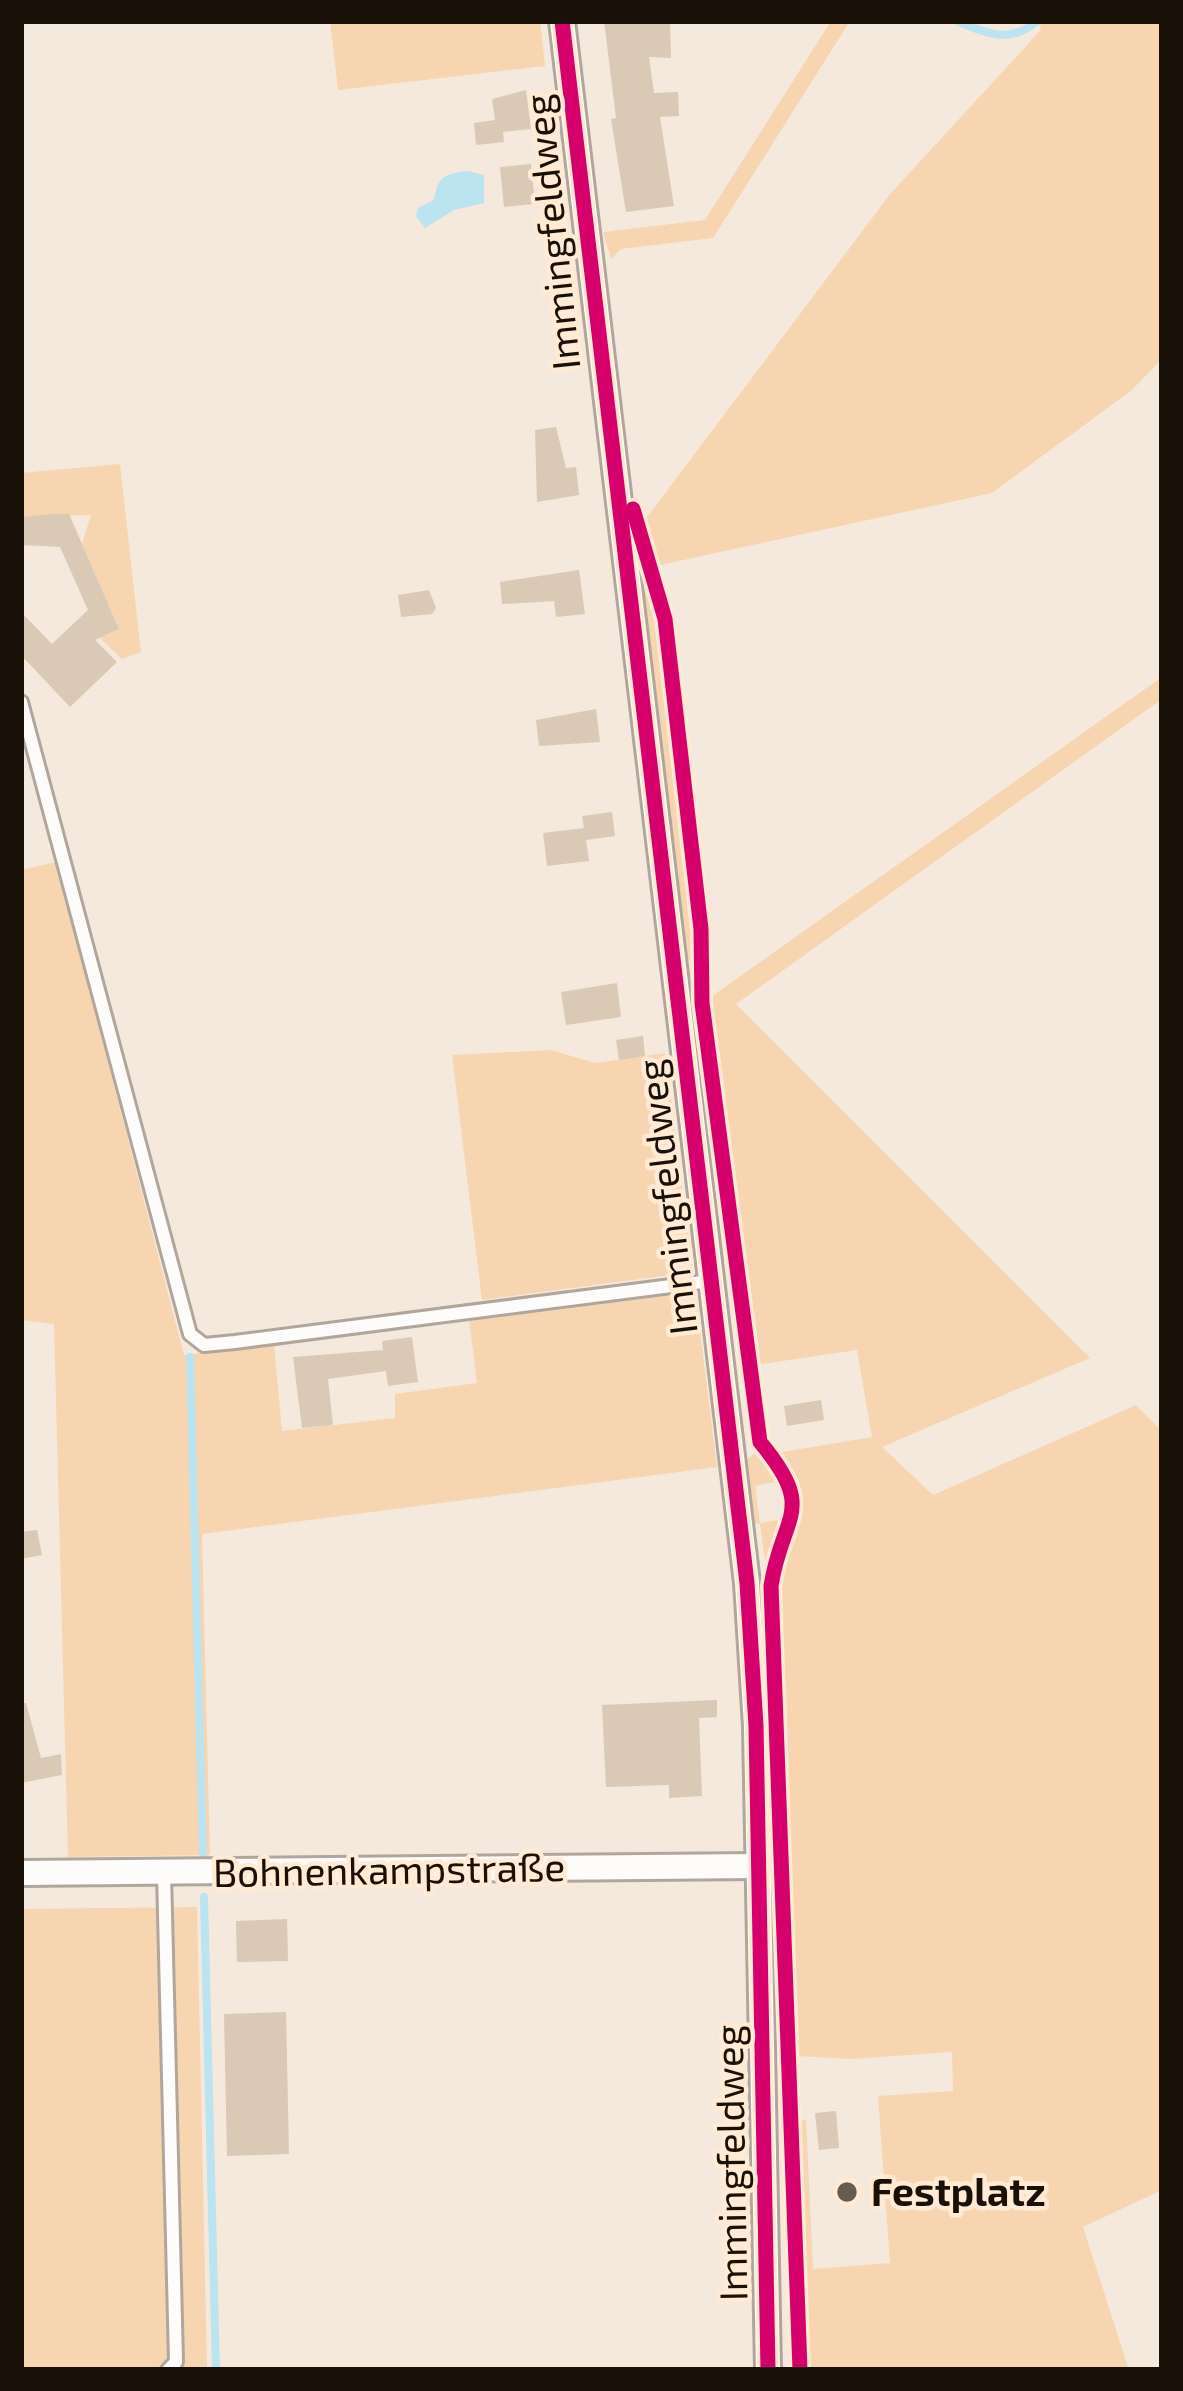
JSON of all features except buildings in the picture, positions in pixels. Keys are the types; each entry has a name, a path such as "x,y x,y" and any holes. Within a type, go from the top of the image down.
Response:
{"street":[{"name":"Immingfeldweg","path":"562,21 747,1583 768,2370"},
{"name":"Bohnenkampstraße","path":"21,1873 757,1866"}],"lane":[{"path":"21,701 190,1334 204,1345 712,1281"},
{"path":"164,1873 176,2362 168,2370"}],"shaded area":[{"path":"330,21 540,21 545,66 338,90"},
{"path":"831,21 850,21 713,238 621,249 611,259 603,232 705,220"},
{"path":"1038,21 1162,21 1162,359 1132,390 992,493 656,566 642,524 891,193 1041,30"},
{"path":"120,464 141,652 122,659 100,638 119,629 82,544 91,515 21,517 21,473"},
{"path":"633,529 660,618 697,964 680,956"},
{"path":"1162,677 1162,699 736,1004 1090,1358 882,1447 933,1495 1136,1405 1162,1431 1162,2190 1083,2227 1129,2370 804,2370 799,2120 806,2120 813,2269 890,2263 878,2096 953,2091 952,2052 851,2059 797,2056 779,1590 796,1508 795,1492 776,1453 872,1437 857,1350 756,1365 708,999"},
{"path":"56,862 184,1355 274,1345 282,1431 395,1418 395,1394 477,1383 469,1319 695,1291 717,1467 202,1534 210,1855 68,1857 54,1324 21,1320 21,870"},
{"path":"551,1050 595,1063 665,1053 693,1272 482,1300 452,1055"},
{"path":"762,1449 785,1480 755,1486 760,1523 791,1518 767,1576 760,1524 751,1524 743,1462"},
{"path":"197,1907 207,2370 21,2370 21,1909"}],"water":[{"path":"468,171 484,175 484,203 454,210 425,228 416,216 418,208 434,200 443,178"}],"waterway":[{"path":"957,21 1008,35 1037,21"},
{"path":"190,1357 203,1855"},
{"path":"204,1897 216,2370"}],"cycle path":[{"path":"562,21 747,1583 756,1726 768,2370"},
{"path":"633,509 665,619 701,929 702,1003 760,1442 778,1465 792,1499 771,1586 800,2370"}],"place":[{"name":"Festplatz","path":"847,2192"}]}
